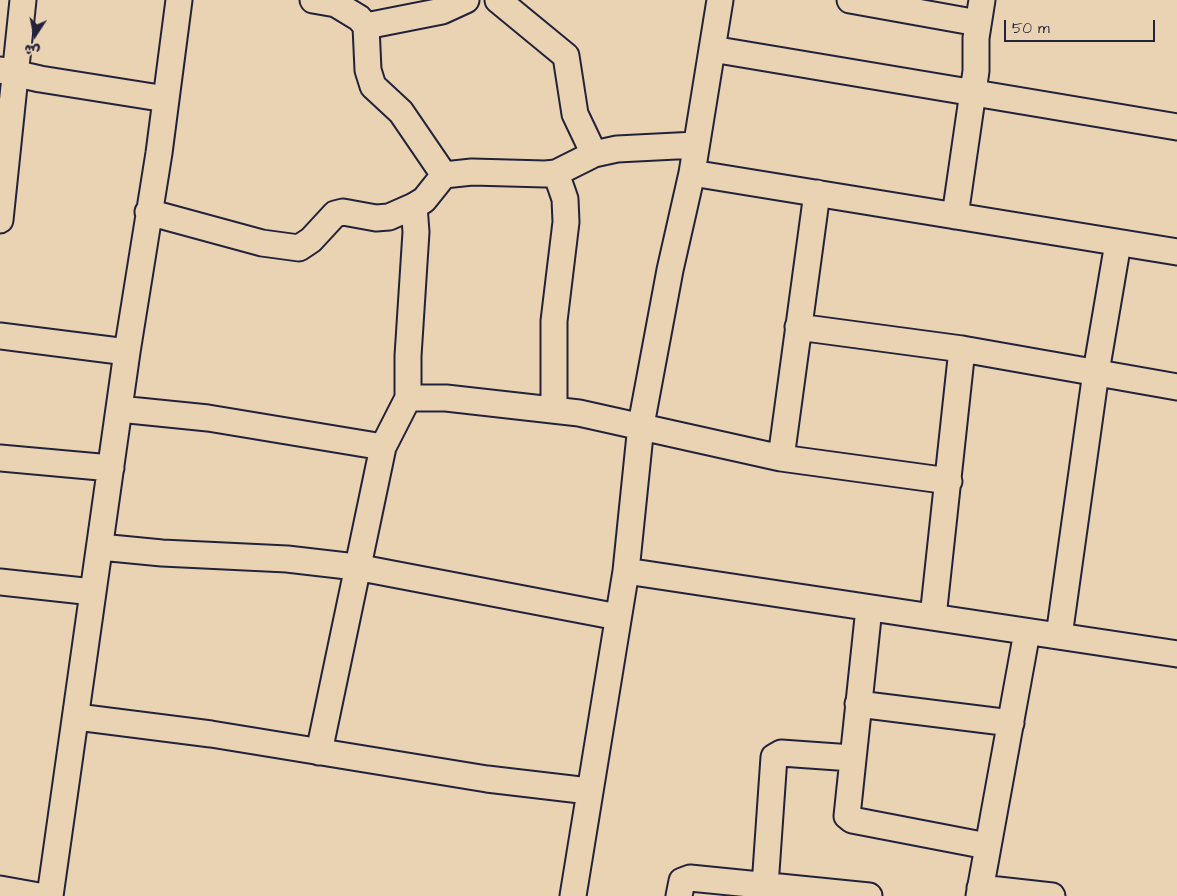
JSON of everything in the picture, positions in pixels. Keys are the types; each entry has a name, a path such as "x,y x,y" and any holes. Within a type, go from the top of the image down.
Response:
{"street":[{"path":"1,209 7,72 23,0"},
{"path":"50,896 179,0"},
{"path":"313,0 336,4 359,18 366,26 368,70 373,86 401,112 444,175"},
{"path":"366,26 442,11 466,0"},
{"path":"498,0 566,56 575,114 594,154"},
{"path":"573,896 626,571 641,425 668,279 692,173 720,0"},
{"path":"850,0 980,12 974,91 955,216"},
{"path":"712,49 974,91 1177,127"},
{"path":"7,72 166,99"},
{"path":"148,212 262,243 299,248 311,240 335,214 343,212 376,218 389,217 414,206 424,200 444,175 472,172 556,173 594,154 617,149 696,145"},
{"path":"554,409 554,321 566,222 565,199 556,173"},
{"path":"692,173 1177,252"},
{"path":"781,458 817,193"},
{"path":"319,752 356,567 383,446 408,398 416,232 414,206"},
{"path":"1059,636 1096,372 1118,243"},
{"path":"798,326 962,349 1177,387"},
{"path":"0,336 127,352"},
{"path":"933,617 962,349"},
{"path":"408,398 446,398 554,409 641,425 716,445 781,458 949,481"},
{"path":"119,409 208,418 383,446"},
{"path":"0,458 111,468"},
{"path":"100,547 162,553 287,559 356,567 618,617"},
{"path":"626,571 1177,654"},
{"path":"0,582 93,592"},
{"path":"869,608 846,810 847,816 852,820 987,846"},
{"path":"1027,632 980,892 1052,896"},
{"path":"858,704 1011,723"},
{"path":"77,717 211,734 487,779 589,791"},
{"path":"765,886 774,757 781,753 852,758"},
{"path":"678,896 682,881 690,878 869,896"},
{"path":"0,889 39,896"}]}
